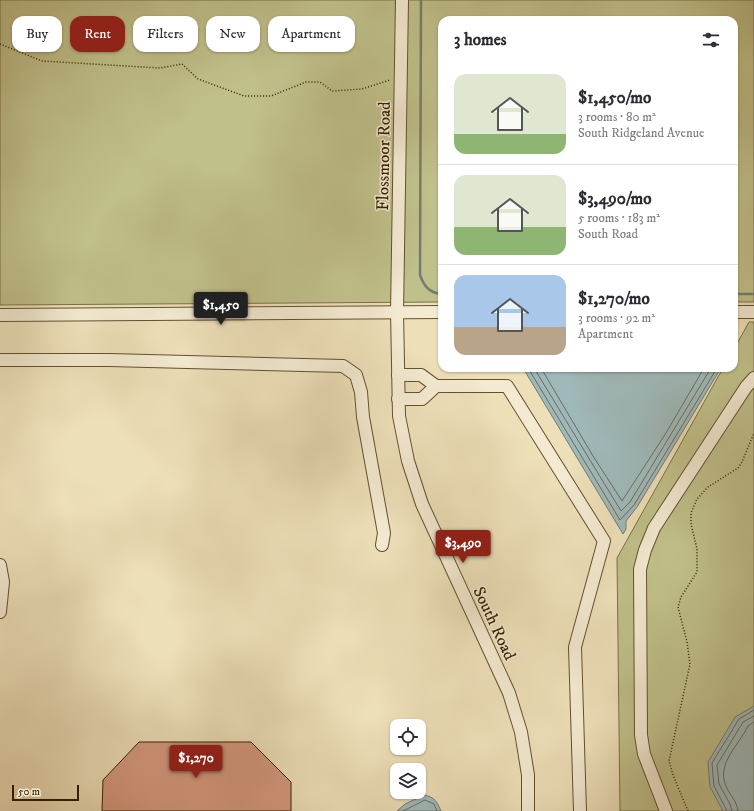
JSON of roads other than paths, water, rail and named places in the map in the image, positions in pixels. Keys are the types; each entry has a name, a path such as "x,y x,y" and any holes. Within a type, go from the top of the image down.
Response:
{"street":[{"name":"Flossmoor Road","path":"397,312 402,0"},
{"name":"South Road","path":"397,312 399,416 408,461 422,504 509,693 521,732 528,774 528,811"},
{"path":"0,315 438,312"},
{"path":"738,312 754,312"},
{"path":"0,360 108,360 342,366 356,375 361,392 363,417 384,533 382,545"},
{"path":"398,375 421,375 436,386 507,386 604,541 575,647 580,811"},
{"path":"666,811 644,754 641,735 640,569 645,550 654,528 746,387 754,378"},
{"path":"398,399 422,399 436,386"},
{"path":"0,565 3,582 0,612"}],"water":[{"path":"525,372 719,372 637,507 626,521 626,529 623,534"},
{"path":"754,706 754,811 723,811 710,787 708,762 735,717"},
{"path":"426,796 435,800 441,811 397,811 405,804 416,799 426,799"}],"waterway":[{"path":"421,0 420,275 428,288 438,293"},
{"path":"738,294 754,294"}]}
